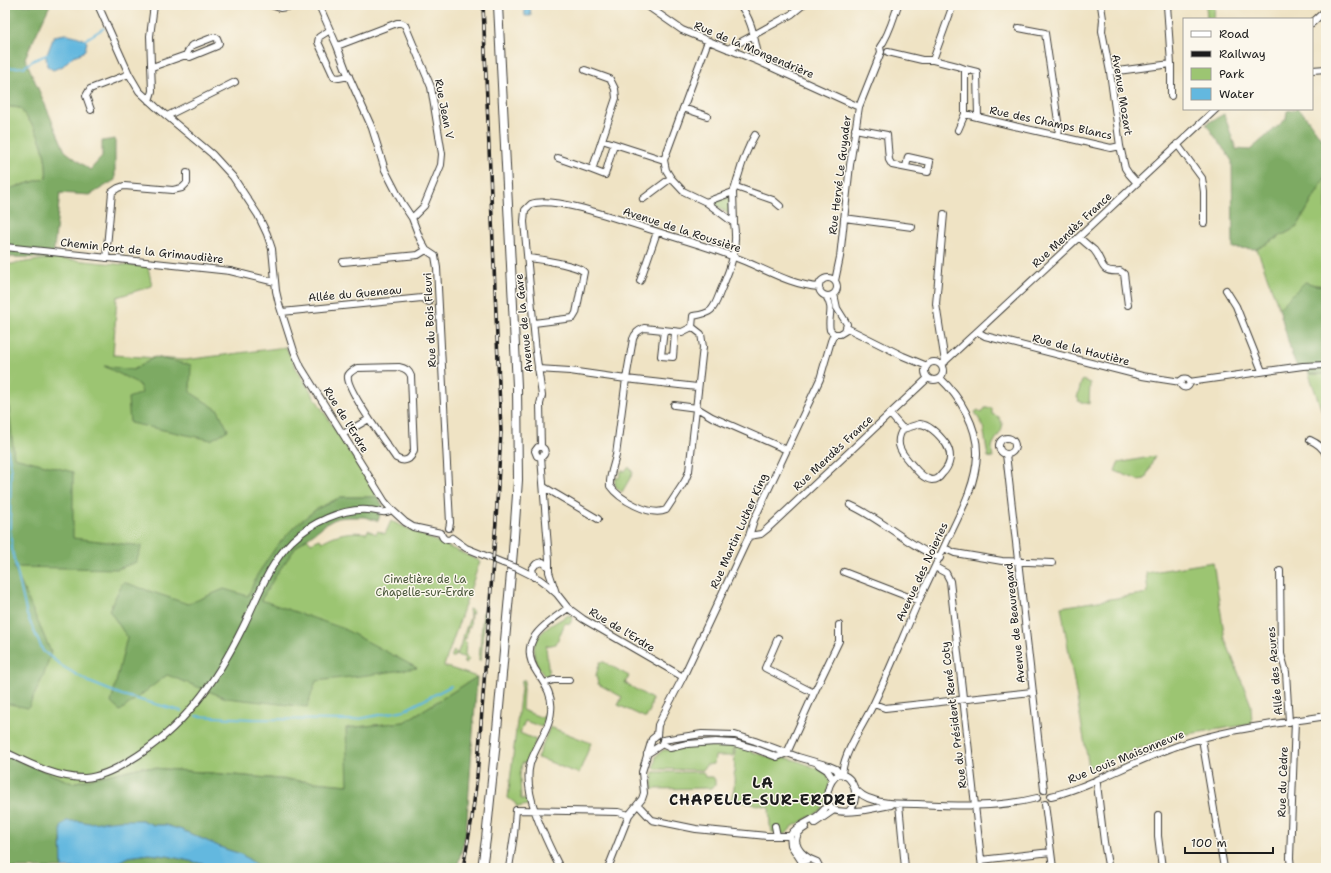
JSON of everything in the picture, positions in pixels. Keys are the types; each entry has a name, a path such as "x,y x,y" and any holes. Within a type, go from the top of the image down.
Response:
{"main road":[{"path":"482,868 496,741 518,480 518,386 498,5"}],"street":[{"name":"Rue de l'Erdre","path":"98,5 129,74 139,90 149,101 212,154 233,177 258,215 272,249 275,282 294,352 301,367 385,502 404,522 413,527 441,533"},
{"path":"149,101 152,91 150,36 154,5"},
{"path":"271,5 280,8 299,5"},
{"name":"Rue du Bois Fleuri","path":"319,5 372,128 385,170 402,203 412,218 426,250 435,256 438,268 449,528"},
{"name":"Rue de la Mongendrière","path":"646,5 682,30 760,62 859,107"},
{"path":"740,5 746,14 754,35 756,50 760,62"},
{"path":"728,49 792,14 803,5"},
{"name":"Rue Hervé Le Guyader","path":"835,281 840,256 859,107 884,48 898,5"},
{"path":"933,60 953,5"},
{"name":"Avenue Mozart","path":"1101,5 1103,19 1102,31 1110,72 1120,146 1128,174 1137,183"},
{"path":"1167,5 1171,64 1171,96"},
{"path":"1313,22 1326,10"},
{"name":"Rue Jean V","path":"337,46 397,23 405,25 431,87 442,154 441,165 424,206 412,218"},
{"path":"1019,28 1045,33 1059,128 1058,136"},
{"path":"330,30 319,37 318,42 334,77 339,78 349,76"},
{"path":"152,67 186,54 191,46 214,36 217,38 219,43 217,46 190,57 186,54"},
{"path":"708,41 664,160 666,170 671,178 683,190 706,202 734,223"},
{"name":"Rue des Champs Blancs","path":"884,48 922,60 933,60 977,72 978,117"},
{"path":"1110,72 1171,64"},
{"path":"958,130 965,114 964,69"},
{"path":"1313,70 1326,69"},
{"path":"585,70 610,79 615,89 616,98 592,170"},
{"path":"91,110 86,96 90,89 129,74"},
{"path":"167,116 234,82"},
{"path":"683,108 707,116"},
{"name":"Rue Mendès France","path":"943,364 1215,110"},
{"name":"Rue des Champs Blancs","path":"965,114 1111,148 1120,146"},
{"path":"855,129 887,135 889,160 892,165 906,167"},
{"path":"692,327 693,316 707,313 716,302 734,257 734,189 745,157 755,135"},
{"path":"602,140 664,160"},
{"path":"558,158 605,175 614,144"},
{"path":"1177,144 1202,178 1204,192 1204,223"},
{"path":"106,258 112,192 124,186 173,190 182,188 187,183 187,173"},
{"path":"643,199 671,178"},
{"path":"706,202 734,189 774,200 780,206"},
{"name":"Avenue de la Roussière","path":"535,203 550,202 578,208 734,257 789,281 819,287"},
{"name":"Avenue de la Gare","path":"535,203 527,207 524,216 538,369 542,396 540,404 541,447 538,447 535,451 537,456 541,457 549,570"},
{"path":"943,364 934,362 927,366 925,371 928,378 934,380 940,378 943,373 943,364 936,304 944,214"},
{"path":"844,218 912,227"},
{"path":"640,281 657,232"},
{"path":"1079,237 1094,251 1104,269 1110,272 1120,271 1124,274 1128,305"},
{"name":"Chemin Port de la Grimaudière","path":"5,247 230,271 275,282"},
{"path":"343,262 418,255 426,250"},
{"path":"528,258 580,269 584,272 576,313 573,318 534,323"},
{"path":"834,294 826,296 822,294 819,287 820,283 823,280 831,278 835,281 837,289 834,294 835,304 840,315 846,321 847,328 843,333 834,334"},
{"path":"1226,290 1236,306 1262,371 1326,365"},
{"name":"Rue Martin Luther King","path":"657,735 658,725 683,677 820,379 834,334 830,327 831,310 826,296"},
{"name":"Allée du Gueneau","path":"282,312 422,298 429,302"},
{"path":"692,327 701,334 702,347 697,387 692,454 687,476 666,510 654,512 637,506 613,491 610,486 634,335 644,328 682,332 692,327"},
{"path":"847,328 903,356 927,366"},
{"path":"664,330 661,356 673,357 675,332"},
{"name":"Rue de la Hautière","path":"978,332 985,336 1142,376 1180,382 1181,386 1184,387 1188,386 1189,382 1262,371"},
{"path":"398,366 405,368 411,376 414,450 412,456 407,460 402,461 396,458 369,418 349,382 348,376 351,371 357,368 398,366"},
{"path":"538,369 697,387"},
{"name":"Rue Mendès France","path":"749,536 761,534 766,530 928,378"},
{"name":"Avenue des Noieries","path":"840,774 851,746 874,704 919,601 940,558 974,477 977,454 974,434 967,414 960,402 948,385 940,378"},
{"path":"674,405 696,408 712,417 787,450"},
{"path":"890,414 904,429"},
{"path":"343,434 369,418"},
{"path":"920,424 927,425 946,445 951,460 950,464 939,479 934,480 920,474 901,454 899,443 900,435 904,429 920,424"},
{"path":"1310,440 1317,443 1326,454"},
{"name":"Avenue de Beauregard","path":"1006,454 1044,790"},
{"path":"544,487 598,519"},
{"path":"850,505 862,510 926,552 940,558"},
{"path":"5,752 45,770 77,778 87,778 113,770 135,758 174,727 205,693 243,628 265,578 281,553 292,541 303,531 338,514 368,510 384,513 392,510"},
{"path":"449,528 453,532 452,538 445,540 441,533 445,529 449,528"},
{"name":"Rue de l'Erdre","path":"452,538 466,548 520,569 528,575 537,578 557,594 568,608 583,619 683,677"},
{"path":"944,548 955,553 1018,563 1052,563"},
{"path":"543,562 548,552"},
{"path":"538,562 543,562 549,570 547,577 537,578 532,573 533,567 538,562"},
{"path":"520,569 533,567"},
{"name":"Rue du Président René Coty","path":"935,567 946,574 950,581 982,868"},
{"name":"Rue de l'Erdre","path":"549,570 557,594"},
{"name":"Allée des Azures","path":"1280,571 1281,654 1286,672 1292,721"},
{"path":"844,572 919,601"},
{"path":"560,868 535,810 528,785 530,765 551,714 550,696 530,658 530,649 532,640 541,628 568,608"},
{"path":"661,743 670,748 687,744 708,742 734,743 777,757 787,754 839,641 839,625"},
{"path":"778,638 765,668 814,693"},
{"path":"544,683 554,680 569,680"},
{"path":"874,704 885,708 1032,692"},
{"name":"Rue Louis Maisonneuve","path":"1051,796 1096,780 1143,759 1202,739 1232,731 1326,716"},
{"name":"Rue du Cèdre","path":"1291,868 1292,721"},
{"path":"651,741 653,745 702,734 734,735 755,741 787,754 836,769 840,774 848,776 858,792 869,798 882,802 898,804 975,806 1037,798"},
{"path":"608,868 629,815 642,799 644,793 642,772 653,737 657,735 660,736 661,743"},
{"path":"1202,739 1224,868"},
{"path":"647,754 661,743"},
{"path":"817,763 827,770 833,779"},
{"path":"810,859 800,865 791,845 790,836 795,829 815,819 822,813 828,803 828,790 833,779 840,774"},
{"path":"1096,780 1108,864"},
{"path":"849,811 855,801 854,787"},
{"path":"1037,798 1039,793 1044,790 1049,793 1051,796 1049,802 1045,804"},
{"path":"1037,798 1039,802 1045,804"},
{"path":"828,803 834,810 843,812 898,804"},
{"path":"898,804 905,868"},
{"path":"1045,804 1053,868"},
{"path":"638,805 652,820 696,829 790,836"},
{"path":"509,868 516,810 618,812 629,815"},
{"path":"820,868 817,862 802,853 796,844 798,834 801,830 834,810"},
{"path":"1158,815 1158,836 1162,868"},
{"path":"775,826 777,836"},
{"path":"981,860 1051,852"}],"green space":[{"path":"5,5 50,5 25,58 65,151 90,170 102,157 102,141 115,139 115,180 90,195 60,193 53,258 5,257 5,190 46,178 46,172 42,144 33,126 20,108 5,106"},
{"path":"1206,5 1215,5 1214,18 1207,18"},
{"path":"5,106 20,108 36,131 42,144 45,158 46,178 5,190"},
{"path":"1298,110 1304,114 1326,143 1326,176 1297,227 1257,249 1233,248 1232,161 1206,124 1224,114 1236,149 1250,150 1286,119 1287,111"},
{"path":"1326,176 1326,286 1305,282 1279,308 1257,249 1297,227"},
{"path":"730,197 730,215 712,202"},
{"name":"Cimetière de La Chapelle-sur-Erdre","path":"53,258 148,267 152,286 117,297 113,355 185,360 286,347 296,368 378,497 341,497 315,510 278,572 297,546 307,538 311,543 320,539 322,542 344,533 367,533 368,530 376,534 378,531 385,534 391,521 480,561 444,666 477,677 404,722 347,728 349,785 142,767 72,783 5,755 5,265"},
{"path":"1305,282 1326,286 1326,374 1309,374 1307,368 1298,369 1292,355 1279,308"},
{"path":"155,357 191,365 190,392 218,410 228,430 211,440 130,423 128,398 142,393 139,384 104,366 133,370"},
{"path":"1309,374 1326,374 1326,423"},
{"path":"1082,380 1090,383 1089,404 1078,401 1079,399 1077,398"},
{"path":"5,401 9,407 14,457 73,472 73,538 142,546 136,562 118,569 14,567 51,652 44,675 28,708 5,703"},
{"path":"985,408 992,408 992,414 999,417 1002,426 1002,429 992,447 993,458 988,457 983,426 975,412 978,410 982,413"},
{"path":"1155,456 1145,479 1138,480 1115,471 1118,463"},
{"path":"629,467 633,473 622,492 615,486 615,478 619,478 621,471 625,471"},
{"path":"341,497 378,497 383,506 378,521 364,517 349,517 337,518 326,524 297,546 278,572 261,600 342,628 417,668 316,681 307,707 226,698 167,675 120,711 111,703 127,637 109,610 123,582 188,604 224,589 248,596 257,575 276,547 295,526 315,510"},
{"path":"1213,562 1225,639 1251,705 1252,724 1169,737 1089,768 1061,607 1148,593 1146,573"},
{"path":"469,609 472,610 473,614 471,613 470,627 468,627 466,639 463,637 470,617"},
{"path":"483,612 485,612 481,660 479,660"},
{"path":"569,615 573,617 570,624 565,623 556,644 546,646 549,678 546,678 536,662 534,653 535,645 542,632"},
{"path":"463,639 466,642 465,655 469,659 466,663 463,662 466,658 456,655 452,658 451,657 454,650 457,654"},
{"path":"600,662 604,662 629,676 625,683 652,699 650,710 646,718 618,705 622,697 598,684 596,675"},
{"path":"477,677 466,833 457,868 261,868 241,854 225,849 182,830 165,825 153,825 142,820 89,823 78,821 61,839 62,868 5,868 5,755 72,783 142,767 348,785 346,728 404,722"},
{"path":"522,680 525,680 522,710 543,718 546,709 544,708 546,699 547,710 542,727 525,721 520,733 536,740 527,763 522,763 520,776 521,799 526,799 528,805 517,807 515,803 508,798"},
{"path":"550,727 591,743 579,773 537,758"},
{"path":"705,744 734,745 733,756 715,756 714,764 706,765 703,770 654,768 656,756 663,750"},
{"path":"735,746 774,759 786,758 795,760 826,772 830,781 825,803 820,811 792,827 786,834 772,832 770,826 769,807 731,800 734,788"},
{"path":"653,772 703,772 705,777 713,777 715,780 715,786 711,788 652,789"},
{"path":"1323,843 1326,843 1326,867 1324,867"},
{"path":"149,854 167,856 221,868 106,868 128,857"}],"water":[{"path":"530,5 531,16 525,16 524,6"},
{"path":"65,34 74,35 87,42 85,50 82,53 73,56 63,66 53,70 47,66 46,57 54,36"},
{"path":"142,820 153,825 165,825 182,830 225,849 241,854 261,868 221,868 167,856 149,854 128,857 106,868 62,868 61,827 66,821 89,823"}],"waterway":[{"path":"83,41 104,28"},
{"path":"5,68 24,67 34,60 49,54"},
{"path":"5,433 11,470 10,528 12,550 27,615 43,651 62,666 89,682 122,695 181,711"},
{"path":"196,716 252,719 353,720 405,710 451,686"}],"railway":[{"path":"463,868 472,818 477,777 501,432 483,5"}],"district":[{"name":"LA CHAPELLE-SUR-ERDRE","path":"763,792"}]}
